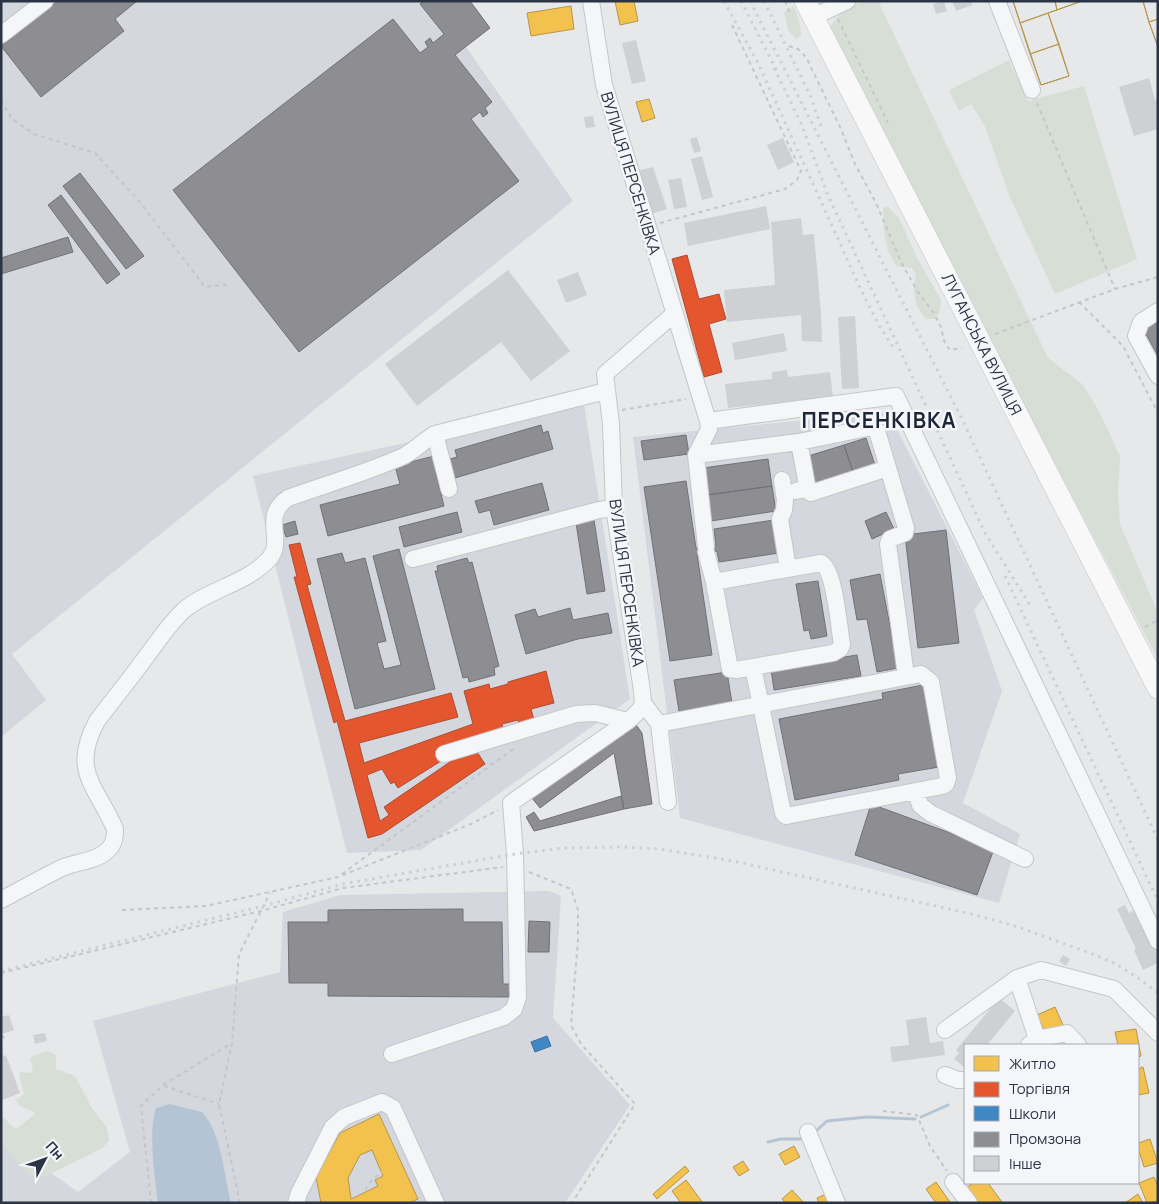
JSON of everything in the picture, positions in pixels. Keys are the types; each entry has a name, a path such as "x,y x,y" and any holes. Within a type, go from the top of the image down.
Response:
{"main road":[{"name":"ЛУГАНСЬКА ВУЛИЦЯ","path":"804,8 1158,688"}],"street":[{"path":"1,35 45,1"},
{"name":"ВУЛИЦЯ ПЕРСЕНКІВКА","path":"591,1 604,86 675,313 605,374 614,508 643,702"},
{"path":"804,8 846,1"},
{"path":"997,1 1032,90"},
{"path":"1158,311 1141,322 1136,336 1158,376"},
{"path":"675,313 708,421 709,430 696,455 706,550 714,582 730,669 736,670 834,653 840,649 842,645 831,577 826,566 821,563 714,582"},
{"path":"1,900 66,866 94,859 108,850 113,844 115,829 92,787 85,763 85,750 96,721 179,615 195,602 243,578 269,559 276,546 274,520 281,504 292,496 390,462 418,448 436,434 606,391"},
{"path":"708,421 896,396 1158,941"},
{"path":"696,455 799,442 872,428 877,431 906,528 905,532 890,540 888,544 906,676"},
{"path":"436,434 449,489"},
{"path":"799,442 805,489"},
{"path":"788,569 780,519 784,510 783,486 805,489 811,493 888,468"},
{"path":"413,559 600,510 614,508"},
{"path":"659,724 761,703 921,674 931,682 948,778 946,784 786,816 783,813 761,703 753,667"},
{"path":"392,1054 504,1017 514,1009 518,997 515,854 511,803 628,722 642,709 643,702"},
{"path":"643,702 659,724 668,802"},
{"path":"444,754 576,714 595,713 628,722"},
{"path":"916,791 920,805 930,813 1025,859"},
{"path":"945,1030 1017,978 1042,970 1114,989 1158,1033"},
{"path":"1017,978 1033,1042 1067,1033 1077,1044"},
{"path":"945,1075 958,1080 964,1080"},
{"path":"296,1203 299,1193 332,1128 344,1117 382,1102 393,1108 436,1203"},
{"path":"808,1132 837,1203"},
{"path":"953,1182 969,1203"}],"path":[{"path":"784,1 789,11 804,8"},
{"path":"648,226 785,189 797,180 801,171 732,25"},
{"path":"789,46 798,50 806,57 840,127 855,164 876,203 902,264 918,292 933,312 941,327 944,340 950,350 962,348"},
{"path":"1032,90 1115,289"},
{"path":"1,100 12,119 34,134 94,152 139,201 205,287 231,284"},
{"path":"988,336 1115,289 1158,277"},
{"path":"1079,302 1123,346 1158,413"},
{"path":"609,412 701,397"},
{"path":"1140,631 1158,620"},
{"path":"338,877 523,743 527,729"},
{"path":"122,910 206,906 338,877 471,824 511,803"},
{"path":"1,973 261,911 343,888 514,866 571,890 578,910 578,940 571,1025 581,1044 635,1104 572,1203"},
{"path":"240,1203 219,1104 232,1043 239,954 270,893"},
{"path":"1,1036 8,1039"},
{"path":"151,1203 141,1106 163,1086 232,1043"},
{"path":"163,1086 219,1104"},
{"path":"883,1112 917,1114 930,1146 953,1182"},
{"path":"365,1190 372,1180 382,1172"}],"shaded area":[{"path":"1,1 434,1 573,201 12,654 46,700 1,737"},
{"path":"863,1 878,1 1048,358 1082,384 1098,409 1120,456 1118,494 1120,524 1158,613 1158,659 828,33 834,21 841,13"},
{"path":"793,6 801,32 801,36 796,39 788,30 784,12"},
{"path":"1009,60 1028,101 1084,86 1137,259 1055,294 1009,195 985,126 971,104 959,111 949,90"},
{"path":"887,206 899,218 918,260 941,300 939,313 934,319 926,319 919,309 914,293 916,275 912,268 896,266 889,253 883,224 883,208"},
{"path":"584,404 630,699 421,850 347,853 253,476"},
{"path":"888,412 983,598 974,610 1002,691 963,803 1020,834 999,903 680,818 633,437"},
{"path":"549,891 561,896 553,1018 630,1105 565,1203 1,1203 1,1135 78,1192 130,1152 93,1021 280,972 283,912 340,895"},
{"path":"46,1051 56,1056 56,1069 76,1078 92,1108 107,1128 109,1141 101,1149 44,1177 38,1177 26,1172 1,1144 1,1115 17,1129 35,1114 33,1111 21,1106 16,1100 24,1094 19,1075 20,1072 29,1073 33,1071 30,1058"}],"water":[{"path":"170,1104 202,1112 209,1121 218,1143 231,1203 158,1203 153,1155 154,1118 156,1108"}],"building: Житло":[{"path":"615,1 634,1 638,21 620,25"},
{"path":"1013,1 1055,1 1057,10 1020,23"},
{"path":"1013,1 1082,1 1048,13 1069,76 1041,85"},
{"path":"1055,1 1082,1 1057,10"},
{"path":"1143,1 1158,1 1158,19 1149,22"},
{"path":"1143,1 1158,1 1158,47 1149,22"},
{"path":"571,6 574,29 531,36 527,13"},
{"path":"1048,13 1059,44 1030,54 1020,23"},
{"path":"1158,19 1158,47 1149,22"},
{"path":"1059,44 1069,76 1041,85 1030,54"},
{"path":"649,99 655,118 642,122 636,102"},
{"path":"1055,1007 1063,1025 1045,1033 1037,1015"},
{"path":"1136,1029 1139,1044 1118,1044 1115,1032"},
{"path":"1143,1067 1149,1093 1139,1095 1139,1069"},
{"path":"379,1114 418,1199 409,1203 321,1203 316,1177 340,1133","holes":["372,1150 383,1176 375,1180 378,1186 351,1199 348,1178 360,1155"]},
{"path":"1150,1139 1158,1163 1144,1167 1139,1151 1139,1143"},
{"path":"794,1146 800,1157 785,1165 779,1154"},
{"path":"743,1161 749,1170 739,1176 733,1167"},
{"path":"685,1166 689,1171 657,1199 653,1194"},
{"path":"1154,1177 1158,1186 1158,1201 1147,1203 1139,1183"},
{"path":"686,1180 703,1203 681,1203 672,1191"},
{"path":"936,1182 949,1203 936,1203 926,1189"},
{"path":"972,1184 989,1184 1002,1202 977,1203 966,1188"},
{"path":"792,1190 804,1203 786,1203 782,1199"},
{"path":"828,1193 832,1203 819,1203 817,1198"},
{"path":"1138,1194 1143,1203 1125,1203"}],"building: Торгівля":[{"path":"687,255 699,299 719,294 726,319 709,324 722,372 704,377 672,259"},
{"path":"300,543 311,584 307,585 345,721 451,693 458,717 359,743 364,763 473,724 464,691 489,684 490,689 546,671 554,703 531,709 534,720 519,724 518,720 502,724 503,729 434,751 441,761 398,788 394,782 391,784 382,769 367,775 380,821 389,815 384,807 466,751 475,749 485,764 382,834 368,838 337,721 334,723 294,577 297,577 289,545"}],"building: Школи":[{"path":"547,1036 551,1046 535,1052 531,1042"}],"building: Промзона":[{"path":"58,1 137,1 115,19 124,31 41,97 1,46"},
{"path":"424,1 470,1 490,28 455,55 492,102 485,108 488,113 483,117 480,112 471,119 519,181 299,352 173,190 393,19 420,53 428,47 425,42 430,38 433,43 444,34 420,4"},
{"path":"80,173 144,256 126,269 63,186"},
{"path":"61,195 120,274 107,284 48,205"},
{"path":"68,237 73,252 1,274 1,258"},
{"path":"1158,322 1158,356 1143,329"},
{"path":"541,425 543,433 548,431 553,449 455,478 450,459 457,457 455,450"},
{"path":"686,435 689,454 644,460 641,441"},
{"path":"866,438 876,468 854,475 844,445"},
{"path":"844,445 854,475 814,488 805,457"},
{"path":"434,456 438,469 435,470 444,506 328,536 320,505 400,484 395,466"},
{"path":"768,459 772,486 707,495 703,468"},
{"path":"686,481 696,548 716,545 714,529 774,520 779,553 719,562 717,551 697,554 712,655 670,661 644,487"},
{"path":"542,483 549,510 494,525 490,510 479,513 475,501"},
{"path":"772,486 776,511 711,521 707,495"},
{"path":"457,512 462,532 404,547 399,527"},
{"path":"886,512 894,529 872,539 865,521"},
{"path":"594,520 605,591 587,594 576,523"},
{"path":"295,521 298,534 286,537 282,525"},
{"path":"946,530 959,643 918,648 905,535"},
{"path":"399,549 435,689 355,709 317,559 342,553 345,563 365,558 386,641 377,643 384,669 401,665 373,556"},
{"path":"467,558 469,563 472,562 499,666 494,668 495,675 469,682 468,677 463,678 435,571 438,571 437,566"},
{"path":"880,574 898,668 877,672 867,619 857,620 850,580"},
{"path":"818,581 827,636 811,639 809,630 804,631 796,584"},
{"path":"570,608 573,620 608,613 612,633 578,639 526,654 515,615 535,609 538,617"},
{"path":"857,655 861,676 774,690 771,669"},
{"path":"727,672 732,703 679,711 674,680"},
{"path":"923,685 939,767 898,774 899,780 795,800 779,719 883,699 882,693"},
{"path":"634,722 642,733 652,804 624,809 614,753 540,808 532,798"},
{"path":"621,796 624,809 534,831 526,817 534,812 540,821"},
{"path":"871,804 994,849 977,895 855,855"},
{"path":"463,909 463,922 502,922 503,984 510,984 509,997 328,996 328,983 289,983 288,922 328,922 328,910"},
{"path":"529,921 550,922 549,952 528,952"}],"building: Інше":[{"path":"944,1 947,11 936,14 933,4"},
{"path":"952,1 971,1 972,5 956,11"},
{"path":"636,40 646,81 632,84 622,43"},
{"path":"1149,78 1155,100 1158,99 1158,129 1134,136 1119,87"},
{"path":"593,116 595,127 586,128 584,117"},
{"path":"697,137 701,151 694,153 690,139"},
{"path":"783,138 794,162 778,170 767,145"},
{"path":"702,156 713,197 702,200 691,159"},
{"path":"653,167 667,209 651,214 637,171"},
{"path":"681,178 687,207 674,209 668,180"},
{"path":"766,206 770,229 688,246 684,223"},
{"path":"801,218 803,235 814,234 822,342 802,341 801,315 727,322 724,290 775,285 771,222"},
{"path":"508,270 570,351 531,381 501,342 417,406 385,364"},
{"path":"578,272 587,295 566,303 557,280"},
{"path":"855,316 859,388 842,389 838,317"},
{"path":"784,333 787,351 735,360 732,343"},
{"path":"787,370 788,377 830,372 833,397 728,408 725,384 772,379 772,372"},
{"path":"1125,905 1129,913 1135,910 1158,951 1158,963 1143,970 1134,950 1136,949 1117,909"},
{"path":"1063,955 1070,959 1066,966 1059,961"},
{"path":"999,998 1015,1011 988,1044 964,1044 964,1067 954,1059 959,1053 956,1050"},
{"path":"9,1015 14,1030 2,1034 1,1017"},
{"path":"926,1017 930,1043 943,1041 945,1055 892,1062 890,1047 909,1045 906,1020"},
{"path":"45,1033 47,1041 35,1044 33,1035"},
{"path":"6,1055 20,1093 2,1100 1,1057"}],"waterway":[{"path":"921,1117 948,1105"},
{"path":"814,1133 827,1121 867,1117 915,1119"},
{"path":"768,1142 781,1139 800,1139"}],"railway":[{"path":"724,1 759,65 862,292 880,327 893,347"},
{"path":"741,1 778,73"},
{"path":"750,1 962,419 1158,840"},
{"path":"764,1 811,97 822,129"},
{"path":"774,68 801,123 827,193 985,533 1030,605"},
{"path":"1005,576 1158,901"},
{"path":"1,971 263,906 343,884 515,854 563,848 624,847 660,849 733,861 976,915 1018,927 1116,964 1158,993"}],"district":[{"name":"ПЕРСЕНКІВКА","path":"879,420"}]}
